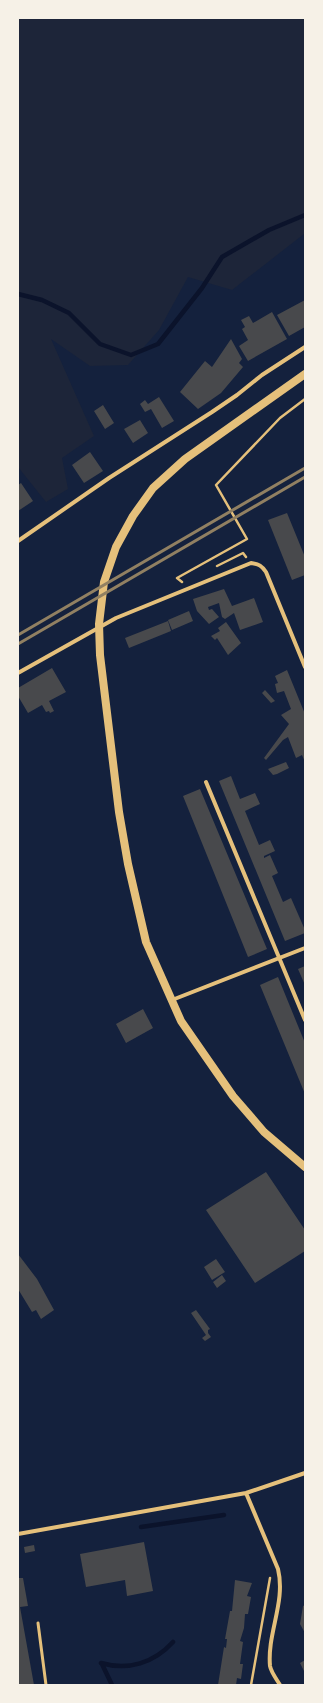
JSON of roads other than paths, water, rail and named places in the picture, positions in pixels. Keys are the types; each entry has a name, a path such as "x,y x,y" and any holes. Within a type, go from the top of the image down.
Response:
{"main road":[{"path":"305,374 172,469 153,488 133,516 116,547 104,582 99,624 100,655 119,812 128,864 146,942 181,1021 233,1096 264,1132 305,1167"}],"street":[{"path":"18,541 109,478 237,395 262,375 305,347"},
{"path":"18,673 116,618 251,563 263,567 266,572 305,667"},
{"path":"206,782 305,1020"},
{"path":"172,1000 305,948"},
{"path":"18,1534 246,1493 305,1473"},
{"path":"246,1493 278,1569 281,1583 270,1667 280,1685"}],"lane":[{"path":"38,1623 46,1685"}],"waterway":[{"path":"18,294 42,300 69,313 100,344 131,355 158,344 202,288 222,257 269,230 305,215"},
{"path":"141,1527 224,1515"},
{"path":"101,1663 121,1666 140,1663 158,1655 173,1642"},
{"path":"102,1664 112,1685"}],"railway":[{"path":"18,635 305,468"},
{"path":"18,644 305,477"}]}
